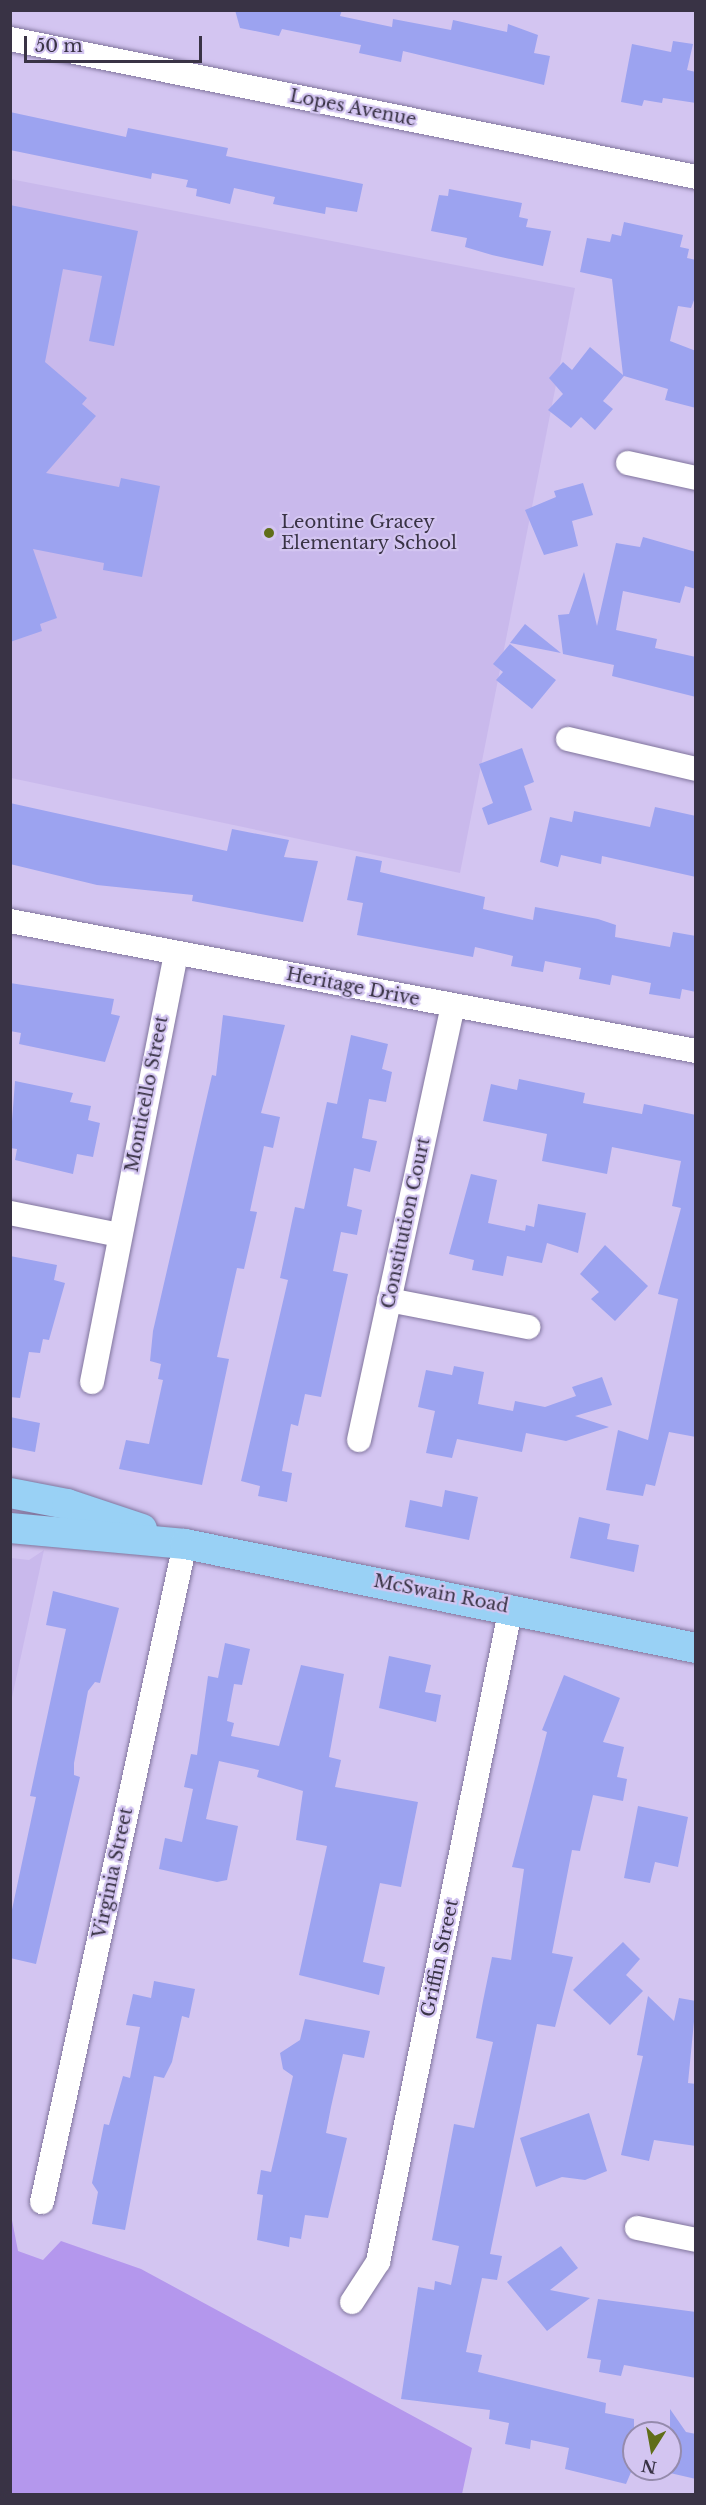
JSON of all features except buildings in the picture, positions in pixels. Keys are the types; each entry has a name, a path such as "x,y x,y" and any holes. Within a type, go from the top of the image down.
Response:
{"main road":[{"name":"McSwain Road","path":"10,1493 67,1504 185,1544"},
{"name":"McSwain Road","path":"10,1528 185,1544 511,1607 696,1648"}],"street":[{"name":"Lopes Avenue","path":"10,39 696,177"},
{"path":"628,463 696,478"},
{"path":"568,739 696,769"},
{"name":"Heritage Drive","path":"10,921 696,1051"},
{"name":"Monticello Street","path":"92,1382 176,953"},
{"name":"Constitution Court","path":"359,1440 453,1006"},
{"path":"10,1213 119,1235"},
{"path":"389,1300 528,1327"},
{"name":"Virginia Street","path":"42,2202 185,1544"},
{"name":"Griffin Street","path":"352,2302 378,2262 511,1607"},
{"path":"637,2228 696,2240"}],"shaded area":[{"name":"Leontine Gracey Elementary School","path":"10,179 575,288 460,873 11,778"},
{"path":"44,1550 11,1702 11,1558 29,1560"},
{"path":"11,2215 18,2251 43,2260 61,2241 141,2269 472,2448 462,2494 11,2494"}],"place":[{"name":"Leontine Gracey Elementary School","path":"269,533"}]}
